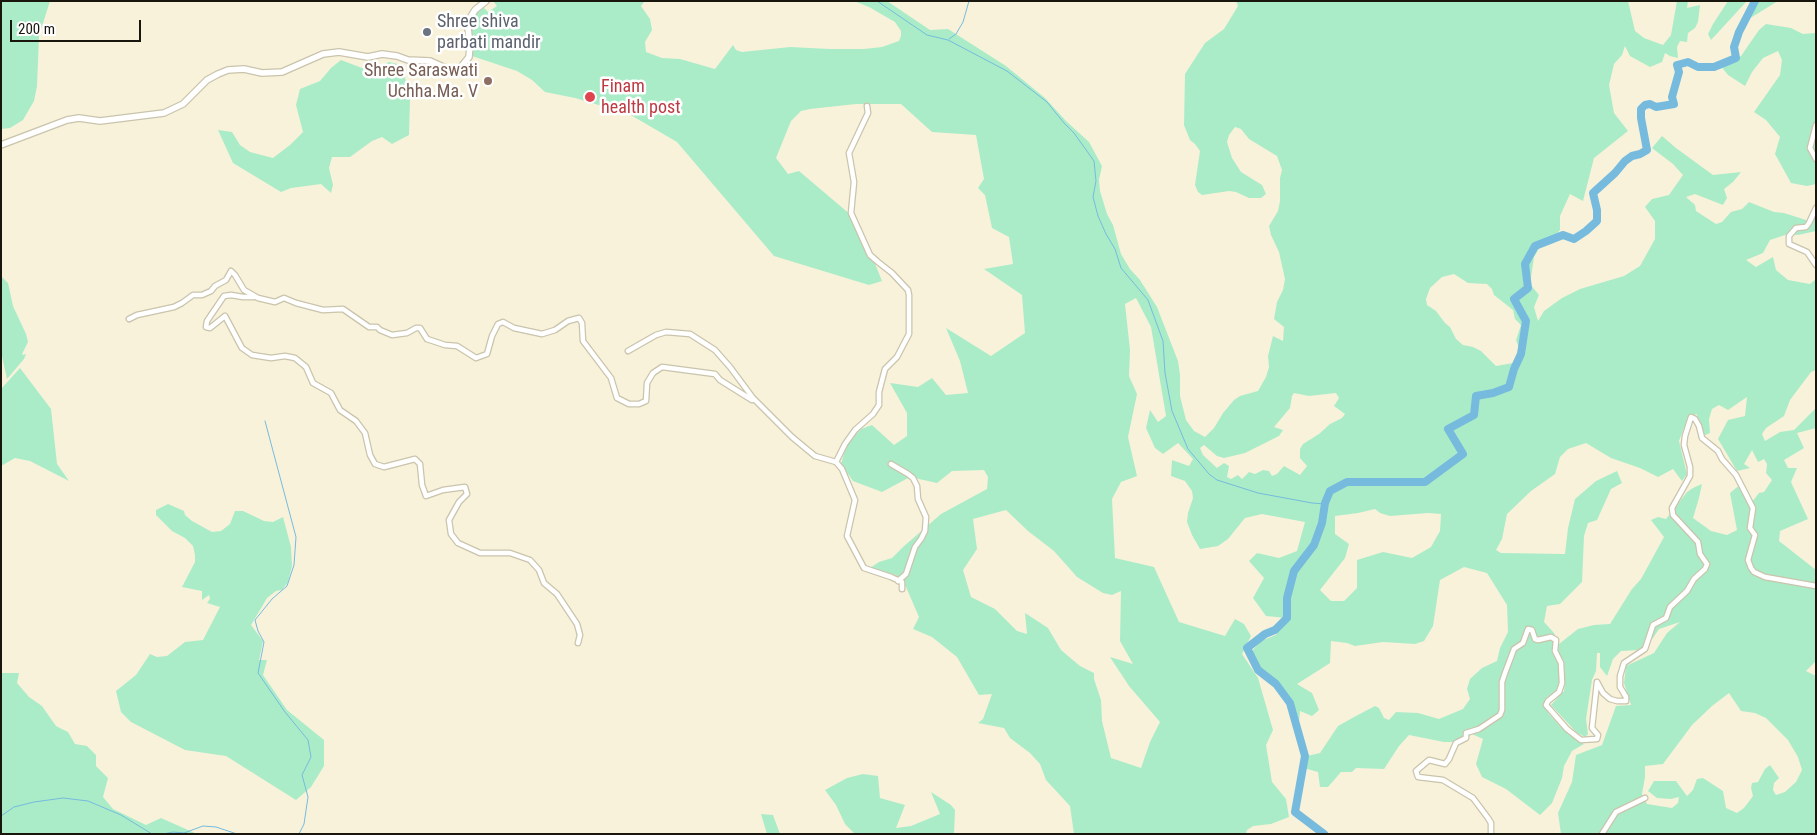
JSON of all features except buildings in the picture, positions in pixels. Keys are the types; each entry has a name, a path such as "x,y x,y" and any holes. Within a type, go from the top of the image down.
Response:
{"main road":[{"path":"1,145 67,120 79,118 100,121 164,113 183,104 207,80 228,70 262,73 282,72 323,54 339,52 368,57 382,54 408,60 430,61 450,70 461,67 469,57 468,28 470,18 475,10 486,1"}],"street":[{"path":"836,462 844,444 855,430 873,414 879,405 879,392 885,369 899,353 908,338 909,330 908,290 892,273 870,255 851,213 854,182 849,153 868,114 867,106"},
{"path":"1816,125 1810,148 1816,159"},
{"path":"1816,208 1809,224 1796,228 1789,236 1789,244 1807,252 1816,264"},
{"path":"129,319 137,315 174,307 193,295 202,295 211,291 215,286 226,280 231,271 236,275 244,290 255,296 275,302 284,298 323,310 343,309 369,327 377,327 392,335 407,333 420,328 427,339 445,345 458,346 476,358 487,354 492,336 498,324 503,322 514,328 542,334 555,330 568,320 579,318 582,323 583,341 611,378 617,398 628,404 639,404 646,401 647,383 653,373 662,367 715,374 720,380 752,400 752,398"},
{"path":"255,296 224,296 207,321 206,327 210,328 225,316 242,348 252,355 270,358 285,356 295,358 306,367 313,383 332,393 340,410 356,421 365,433 370,455 375,464 384,466 415,459 420,464 422,485 426,496 443,490 465,487 467,494 459,502 448,520 452,534 458,543 480,553 510,553 530,560 539,570 544,583 557,594 577,624 580,635 578,643"},
{"path":"628,351 656,335 666,332 690,334 715,350 730,367 752,398 808,451 815,456 836,462 845,475 855,500 847,536 864,568 902,582 902,589"},
{"path":"1491,834 1491,823 1473,798 1449,782 1418,777 1416,771 1429,760 1445,764 1456,744 1466,738 1466,733 1479,729 1500,715 1502,710 1502,682 1514,649 1523,643 1528,629 1532,630 1535,638 1538,640 1551,637 1556,640 1555,652 1561,663 1562,683 1559,692 1546,705 1567,729 1581,740 1597,739 1598,735 1592,728 1597,682 1603,693 1610,698 1617,701 1626,701 1626,697 1620,687 1620,676 1624,663 1645,649 1653,625 1666,618 1670,607 1682,597 1707,564 1700,554 1698,542 1673,515 1672,508 1690,476 1684,436 1691,417 1695,419 1699,426 1702,438 1718,450 1722,459 1736,475 1753,508 1750,528 1755,535 1748,560 1751,568 1754,572 1765,577 1816,586"},
{"path":"891,464 913,478 917,486 918,499 926,516 925,531 912,553 906,574 898,581"},
{"path":"1602,834 1616,812 1644,798"}],"green space":[{"path":"1,1 50,1 39,36 37,86 34,101 23,120 10,128 1,129"},
{"path":"493,1 645,1 641,6 650,19 652,30 645,42 646,52 662,58 680,59 715,69 733,45 736,50 742,52 790,47 864,49 882,47 899,41 901,31 895,22 854,1 887,1 930,30 948,29 1006,66 1045,98 1089,142 1102,166 1099,180 1100,191 1107,214 1113,225 1121,254 1157,307 1178,361 1180,396 1186,420 1194,431 1205,437 1214,428 1234,400 1240,396 1258,391 1269,367 1268,356 1273,336 1283,341 1284,327 1274,319 1277,302 1283,290 1285,279 1279,252 1269,226 1278,211 1280,201 1282,170 1277,156 1249,139 1241,129 1235,127 1229,135 1227,142 1232,158 1241,172 1262,185 1266,194 1261,198 1249,198 1229,191 1202,195 1198,192 1195,185 1200,151 1190,140 1184,125 1185,74 1205,43 1224,29 1238,6 1236,1 1628,1 1635,31 1644,38 1663,45 1671,35 1677,1 1688,1 1687,8 1700,5 1698,22 1695,28 1688,33 1687,42 1680,41 1677,47 1678,58 1665,53 1662,62 1650,67 1630,56 1625,46 1622,55 1614,64 1609,85 1614,113 1628,131 1594,158 1583,201 1570,194 1560,216 1560,230 1548,245 1540,247 1534,257 1530,284 1539,295 1534,307 1538,321 1544,311 1562,298 1580,289 1624,276 1640,266 1655,239 1655,221 1645,207 1652,199 1669,195 1683,175 1673,164 1652,148 1662,136 1713,175 1741,172 1724,189 1727,198 1723,205 1695,194 1686,197 1695,205 1696,211 1716,224 1722,222 1731,212 1742,209 1749,202 1774,212 1784,213 1809,221 1811,211 1816,205 1816,231 1798,235 1788,234 1770,240 1763,253 1746,260 1756,267 1773,257 1776,270 1788,280 1810,284 1816,279 1816,370 1811,372 1790,400 1784,416 1766,428 1762,434 1765,441 1780,432 1794,430 1816,408 1816,428 1797,433 1804,448 1784,460 1788,468 1797,468 1791,482 1808,519 1780,531 1779,541 1816,570 1816,661 1806,671 1816,676 1816,834 1561,834 1558,813 1572,782 1576,755 1602,745 1616,706 1631,705 1624,683 1626,666 1654,653 1667,633 1680,622 1659,629 1653,638 1640,650 1621,651 1613,659 1607,676 1600,667 1600,653 1597,653 1596,671 1592,680 1586,719 1588,734 1585,737 1576,732 1551,705 1564,691 1565,682 1564,661 1557,650 1559,645 1553,648 1559,663 1559,683 1557,692 1547,697 1544,705 1560,726 1584,744 1572,751 1564,766 1562,778 1552,803 1540,815 1506,789 1482,777 1476,764 1483,739 1472,734 1462,742 1444,742 1409,735 1399,746 1384,769 1356,768 1352,772 1341,772 1328,787 1320,787 1318,772 1304,768 1308,759 1307,756 1320,753 1338,726 1356,716 1375,706 1379,708 1384,718 1389,720 1396,712 1418,713 1439,719 1463,709 1470,699 1467,689 1470,679 1482,668 1497,661 1500,648 1508,632 1507,605 1487,573 1464,567 1440,580 1433,626 1424,641 1415,644 1383,642 1355,646 1331,641 1330,663 1297,684 1312,693 1319,710 1312,716 1300,711 1299,722 1296,710 1277,683 1259,669 1251,652 1261,641 1276,635 1287,618 1266,616 1253,598 1264,578 1249,561 1257,553 1279,558 1297,551 1305,522 1262,514 1245,518 1228,539 1218,546 1200,549 1187,522 1193,498 1192,491 1185,481 1171,476 1172,460 1189,466 1193,459 1178,443 1163,454 1155,448 1146,428 1150,410 1158,422 1166,416 1151,327 1136,298 1125,304 1130,350 1129,376 1137,394 1128,437 1137,476 1121,482 1112,499 1115,558 1154,567 1179,622 1225,636 1235,619 1244,624 1251,636 1242,654 1258,678 1273,730 1266,745 1272,782 1286,799 1289,817 1271,824 1253,826 1247,830 1246,834 1074,834 1070,806 1046,780 1040,764 1030,753 1010,738 1004,728 978,723 983,719 992,694 979,695 957,657 932,637 913,629 919,617 906,587 896,575 870,568 879,562 892,558 941,514 987,489 988,477 984,470 952,471 937,483 910,477 882,492 853,481 841,464 847,443 861,429 872,425 894,445 907,436 907,413 890,383 918,387 932,378 946,395 968,393 960,361 946,328 991,356 1025,333 1022,295 984,269 1013,264 1009,237 992,228 985,195 978,188 984,179 976,135 932,132 901,104 856,104 810,109 801,111 791,121 776,158 788,174 799,171 858,221 882,281 869,285 774,256 677,142 629,114 575,98 545,92 532,80 517,71 469,55 472,9 480,4 488,12 497,6","holes":["1454,274 1468,283 1487,284 1492,289 1494,295 1513,310 1515,319 1521,325 1516,340 1519,348 1513,363 1496,366 1481,351 1463,345 1456,339 1450,327 1436,311 1427,305 1426,299 1430,288 1442,277","1294,393 1309,396 1336,393 1339,398 1334,406 1345,414 1342,418 1330,424 1303,444 1300,449 1300,458 1307,466 1300,475 1284,466 1277,474 1272,476 1269,471 1263,470 1255,474 1249,472 1242,479 1238,475 1231,479 1227,477 1229,466 1224,463 1217,468 1203,455 1200,448 1204,445 1217,456 1224,458 1245,453 1279,436 1283,430 1274,427 1290,408","1747,397 1745,416 1728,420 1718,439 1737,471 1750,468 1744,464 1752,450 1758,462 1764,459 1767,464 1766,473 1772,480 1764,492 1759,493 1752,502 1742,483 1730,493 1737,530 1727,535 1711,531 1693,518 1702,484 1687,492 1666,519 1658,517 1651,520 1664,537 1641,579 1632,589 1610,624 1578,629 1559,644 1554,633 1544,622 1547,606 1560,604 1582,582 1584,536 1588,523 1597,520 1611,489 1622,483 1617,471 1596,481 1575,499 1568,528 1565,554 1501,553 1496,550 1502,539 1507,514 1531,491 1555,474 1560,457 1568,449 1586,443 1611,458 1640,468 1658,477 1673,469 1682,481 1687,474 1679,441 1688,417 1697,414 1698,438 1710,433 1709,419 1712,409 1719,405 1728,410","1375,509 1380,513 1390,516 1428,513 1441,514 1440,531 1431,547 1412,558 1383,552 1357,560 1357,588 1344,601 1331,601 1320,590 1345,558 1349,544 1335,534 1335,516","1006,510 1028,531 1054,551 1077,577 1103,593 1112,595 1121,591 1120,641 1133,664 1110,657 1129,686 1160,722 1150,742 1141,768 1111,758 1102,721 1101,700 1094,679 1094,673 1080,666 1061,650 1048,628 1025,613 1027,634 1017,631 995,609 971,597 963,570 977,549 973,519","1729,693 1741,711 1755,713 1766,718 1788,740 1798,757 1802,770 1796,782 1785,792 1776,795 1773,790 1774,783 1779,778 1770,765 1765,769 1758,782 1752,783 1753,796 1744,808 1737,813 1726,808 1723,791 1703,778 1697,779 1693,790 1687,796 1676,781 1654,781 1648,791 1657,798 1671,799 1679,797 1678,803 1672,808 1647,804 1642,794 1645,766 1663,764 1692,725"]},
{"path":"1728,1 1747,1 1711,40 1708,34"},
{"path":"1757,1 1778,1 1747,20 1750,12"},
{"path":"1766,24 1791,28 1803,34 1815,33 1816,35 1816,184 1807,186 1791,183 1775,154 1780,137 1766,120 1754,112 1780,75 1782,60 1778,51 1763,58 1752,72 1745,86 1728,75 1720,65 1741,56 1759,30"},
{"path":"341,60 370,71 389,62 402,65 410,99 409,135 392,144 382,137 372,141 350,157 332,157 329,168 333,185 331,193 321,184 291,188 281,192 233,163 218,130 232,132 240,145 250,152 273,158 303,132 296,105 300,89 320,81"},
{"path":"1,276 8,283 13,306 28,342 22,355 26,354 24,359 7,379 1,352"},
{"path":"20,368 51,409 57,464 69,481 30,461 15,458 1,466 1,389"},
{"path":"168,504 184,511 185,515 192,521 212,532 221,531 230,524 235,511 243,511 264,521 273,522 283,517 291,547 292,566 288,582 282,590 276,591 267,598 251,625 263,641 259,660 267,660 263,675 287,710 324,740 324,766 311,787 296,800 226,756 185,750 131,722 121,712 116,691 136,675 150,654 157,657 167,656 185,642 203,640 220,607 207,603 210,599 209,595 202,600 202,591 182,587 195,562 195,555 193,546 185,538 172,531 156,515 156,510"},
{"path":"1,673 19,673 17,683 29,697 42,706 56,726 68,732 75,744 87,746 96,755 96,766 108,778 103,797 113,809 146,825 161,818 197,834 1,834"},
{"path":"863,774 878,776 880,798 905,805 896,828 911,826 940,814 931,792 951,805 955,810 954,834 855,834 845,824 836,805 825,790 847,778"},
{"path":"761,814 773,815 780,834 767,834"}],"waterway":[{"path":"877,1 927,35 948,40 1007,71 1047,102 1074,133 1094,161 1096,181 1093,197 1098,216 1115,249 1121,268 1148,300 1163,341 1165,373 1172,411 1188,449 1209,474 1217,480 1258,493 1325,504"},
{"path":"949,39 956,34 963,22 969,1"},
{"path":"1324,834 1295,812 1305,756 1290,703 1276,684 1258,670 1247,648 1265,634 1275,630 1287,618 1287,598 1294,571 1314,545 1330,491 1347,482 1425,482 1463,454 1448,429 1474,415 1476,396 1493,393 1509,387 1521,354 1526,321 1514,299 1528,288 1525,264 1535,246 1563,235 1574,239 1597,221 1597,210 1593,193 1625,161 1647,150 1641,109 1645,105 1650,104 1656,107 1674,104 1672,97 1679,72 1677,65 1688,62 1698,67 1714,67 1736,58 1734,47 1739,32 1755,1"},
{"path":"265,421 296,537 294,565 287,586 272,599 255,620 264,642 258,673 285,712 308,740 311,757 302,775 308,797 304,824 299,834"},
{"path":"1,816 14,807 63,798 88,801 121,815 152,834"},
{"path":"163,834 173,832 184,833 203,826 216,827 237,834"}],"place":[{"name":"Shree shiva parbati mandir","path":"427,32"},
{"name":"Shree Saraswati Uchha.Ma. V","path":"488,81"},
{"name":"Finam health post","path":"590,97"}]}
